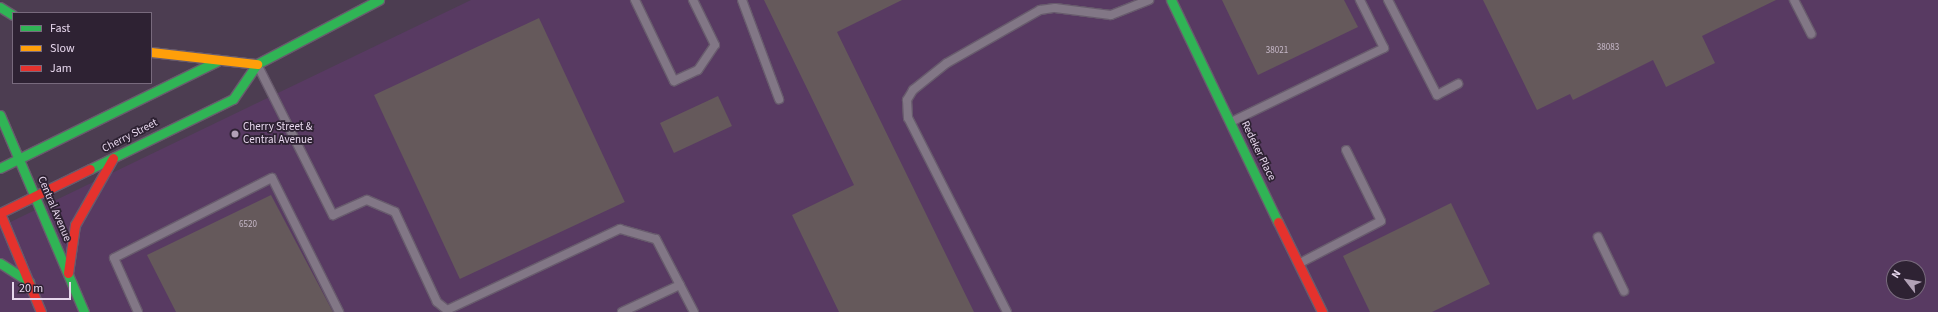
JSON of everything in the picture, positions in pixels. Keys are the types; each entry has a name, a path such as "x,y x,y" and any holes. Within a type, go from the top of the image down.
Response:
{"street":[{"name":"Cherry Street","path":"0,213 37,197 233,99 257,64 379,0"},
{"name":"Redeker Place","path":"1172,0 1322,312"},
{"path":"0,6 12,14"},
{"path":"152,52 257,64"},
{"path":"0,168 217,60"},
{"name":"Central Avenue","path":"0,115 37,197 84,312"},
{"path":"68,272 75,225 113,158"},
{"path":"0,213 41,312"},
{"path":"0,263 29,282"}],"lane":[{"path":"635,0 674,81 698,70 715,45 693,0"},
{"path":"742,0 779,98"},
{"path":"1007,312 908,118 907,100 913,90 947,64 1040,10 1055,8 1111,15 1149,0"},
{"path":"1231,122 1384,48 1360,0"},
{"path":"1388,0 1437,95 1458,84"},
{"path":"1794,0 1811,34"},
{"path":"257,64 333,215 367,200 396,212 437,302 447,310 620,228 656,239 694,312"},
{"path":"1299,263 1381,221 1346,150"},
{"path":"138,312 114,258 272,178 339,312"},
{"path":"1598,237 1624,291"},
{"path":"622,312 680,285"}],"shaded area":[{"path":"471,0 1938,0 1938,312 0,312 0,227"}],"building":[{"path":"764,0 902,0 837,32 974,312 839,312 792,215 854,185"},
{"path":"1222,0 1344,0 1358,27 1258,75"},
{"path":"1483,0 1776,0 1702,36 1715,63 1666,87 1653,60 1573,100 1570,94 1537,110"},
{"path":"539,18 625,202 460,279 374,95"},
{"path":"718,96 732,126 674,153 660,123"},
{"path":"271,195 333,312 176,312 147,255"},
{"path":"1451,203 1490,284 1432,312 1370,312 1343,256"}],"traffic: fast":[{"path":"90,169 233,99 257,64 379,0"},
{"path":"1171,0 1278,222"},
{"path":"0,7 12,14"},
{"path":"0,168 217,61"},
{"path":"0,115 84,312"},
{"path":"0,263 29,282"}],"traffic: slow":[{"path":"152,52 257,64"}],"traffic: jam":[{"path":"68,273 75,225 113,158"},
{"path":"41,312 0,213 90,169"},
{"path":"1278,222 1322,312"}],"place":[{"name":"Cherry Street & Central Avenue","path":"235,134"}]}
